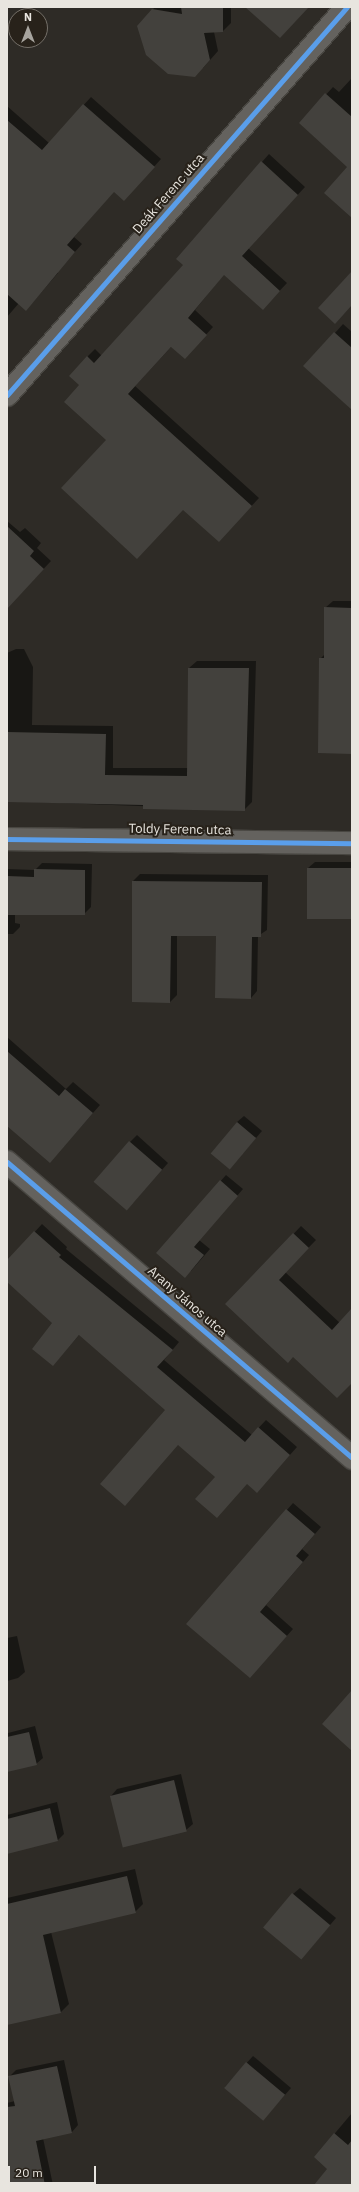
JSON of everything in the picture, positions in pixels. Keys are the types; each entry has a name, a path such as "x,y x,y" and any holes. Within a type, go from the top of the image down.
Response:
{"street":[{"name":"Deák Ferenc utca","path":"7,395 347,7"},
{"name":"Toldy Ferenc utca","path":"7,839 352,844"},
{"name":"Arany János utca","path":"7,1162 352,1458"}],"building":[{"path":"181,7 223,7 223,32 204,33 210,60 195,77 168,74 146,55 137,26 152,9 182,14"},
{"path":"245,7 309,7 280,38"},
{"path":"325,93 352,117 352,218 324,193 347,167 299,123"},
{"path":"83,104 155,167 124,201 114,192 67,245 75,252 26,311 7,294 7,120 42,150"},
{"path":"261,161 298,195 242,256 280,291 263,310 224,275 188,318 207,335 185,359 171,347 128,394 252,506 219,542 183,510 137,559 61,488 106,440 64,402 79,385 69,376 87,356 94,363 183,265 176,259"},
{"path":"352,271 352,305 335,324 318,308"},
{"path":"334,332 352,348 352,410 303,366"},
{"path":"7,526 34,551 30,556 44,569 7,609"},
{"path":"324,607 352,608 352,754 318,753 319,658 324,658"},
{"path":"188,668 249,668 245,811 143,809 143,805 7,802 7,732 106,734 105,775 187,776"},
{"path":"307,868 352,868 352,919 307,919"},
{"path":"34,869 85,870 85,915 7,915 7,876 34,877"},
{"path":"132,881 262,882 261,937 252,937 251,999 215,998 216,936 171,936 170,1003 132,1002"},
{"path":"7,1051 59,1096 65,1089 93,1113 50,1163 7,1126"},
{"path":"237,1122 256,1138 230,1169 211,1153"},
{"path":"129,1141 162,1170 127,1211 94,1182"},
{"path":"220,1180 238,1196 194,1247 204,1255 185,1278 156,1253"},
{"path":"34,1231 61,1255 59,1257 173,1350 157,1367 245,1442 258,1427 290,1455 257,1493 247,1484 217,1518 195,1499 215,1477 178,1445 125,1506 100,1484 165,1410 79,1335 53,1366 32,1349 52,1323 7,1282 7,1260"},
{"path":"293,1233 309,1248 279,1280 332,1330 352,1308 352,1383 337,1398 293,1357 288,1363 225,1304"},
{"path":"286,1509 315,1534 296,1556 303,1562 260,1612 287,1636 250,1678 186,1624"},
{"path":"352,1690 352,1751 322,1724"},
{"path":"29,1732 37,1765 7,1772 7,1737"},
{"path":"174,1780 187,1831 123,1847 110,1796"},
{"path":"50,1808 58,1841 7,1854 7,1819"},
{"path":"127,1876 136,1913 43,1935 61,2013 7,2025 7,1904"},
{"path":"292,1893 330,1925 301,1960 263,1927"},
{"path":"246,2062 285,2095 263,2121 224,2088"},
{"path":"57,2066 72,2133 36,2141 45,2185 7,2185 7,2107 15,2106 8,2076"},
{"path":"334,2133 348,2145 352,2140 352,2185 314,2185 327,2169 314,2157"}],"cycle path":[{"path":"7,395 347,7"},
{"path":"7,839 352,843"},
{"path":"7,1162 352,1458"}]}
